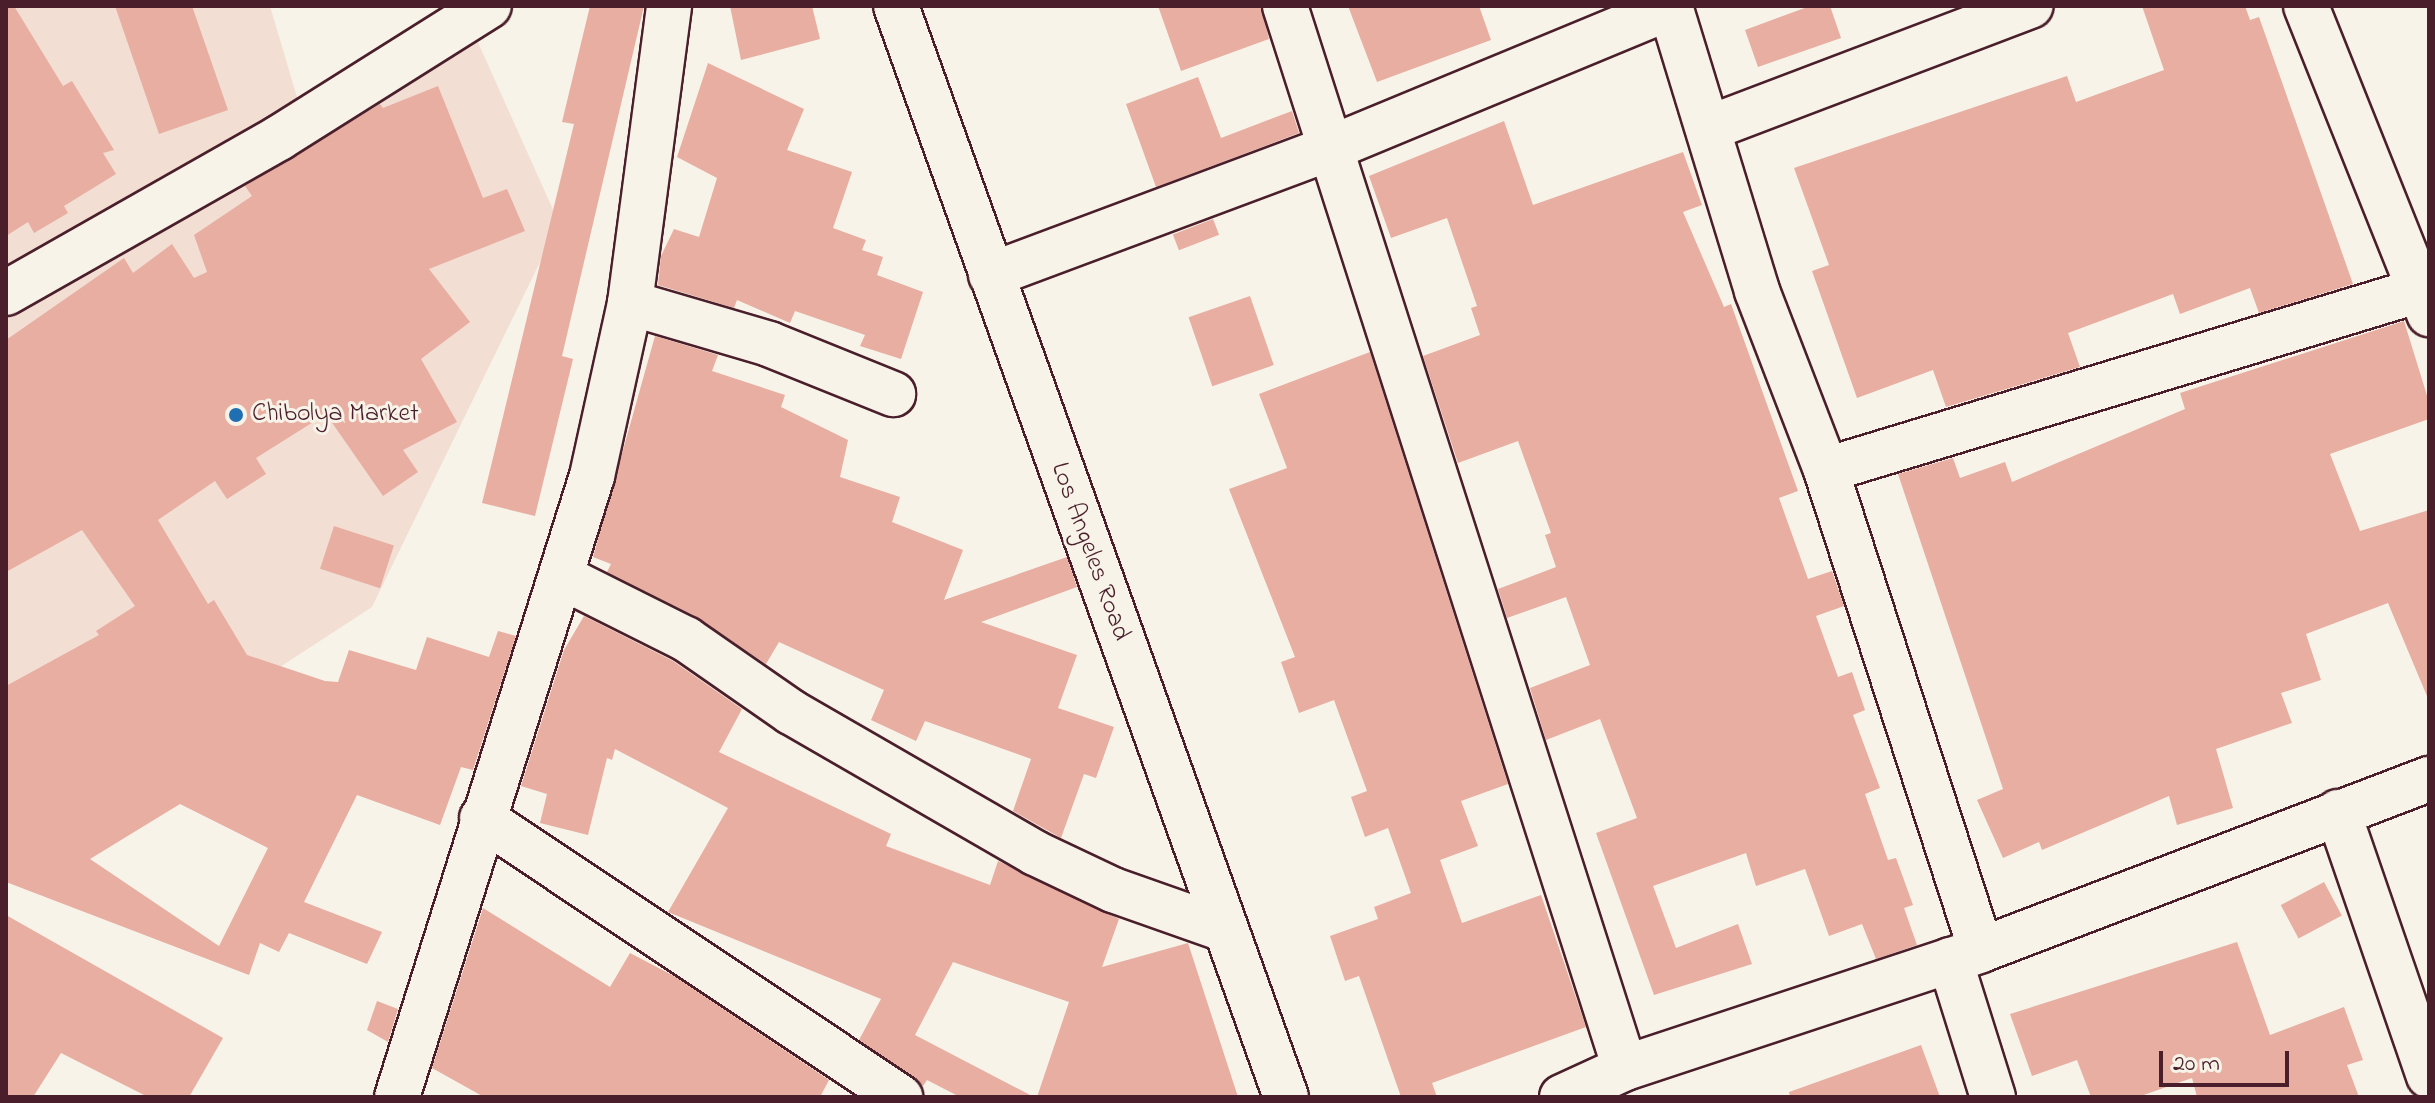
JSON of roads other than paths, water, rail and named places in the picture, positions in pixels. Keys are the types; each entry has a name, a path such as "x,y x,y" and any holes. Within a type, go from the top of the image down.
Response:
{"street":[{"path":"6,293 279,138 489,6"},
{"path":"397,1097 482,818 592,476 630,303 669,6"},
{"name":"Los Angeles Road","path":"896,6 1286,1097"},
{"path":"1285,6 1625,1068"},
{"path":"1709,128 2031,6"},
{"path":"1826,470 2425,302 2306,6"},
{"path":"991,275 1331,148 1670,7 1757,291 1826,470 1966,955 1993,1097"},
{"path":"630,303 769,344 893,394"},
{"path":"562,577 686,639 791,712 1035,853 1113,890 1224,929"},
{"path":"1562,1097 1625,1068 1966,955 2429,779"},
{"path":"2338,812 2429,1076"},
{"path":"482,818 900,1097"}],"place":[{"name":"Chibolya Market","path":"236,415"}]}
